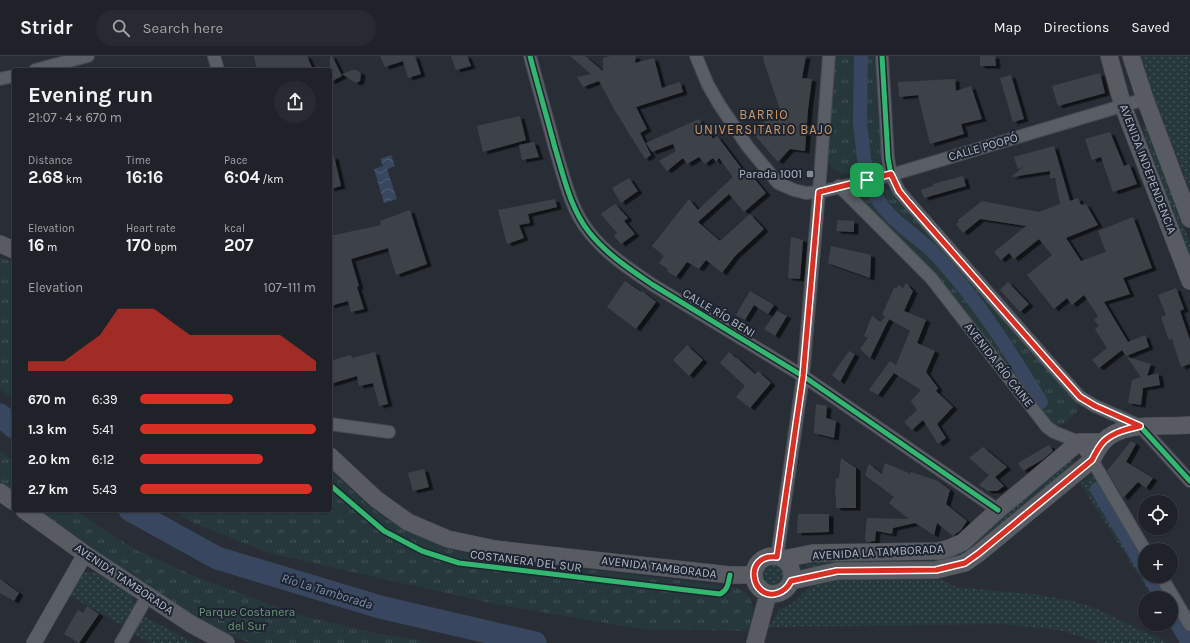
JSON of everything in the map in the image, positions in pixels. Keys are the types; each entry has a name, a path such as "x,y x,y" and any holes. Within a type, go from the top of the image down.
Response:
{"main road":[{"name":"AVENIDA INDEPENDENCIA","path":"1108,56 1123,106 1190,281"},
{"name":"AVENIDA INDEPENDENCIA","path":"1131,56 1145,99 1190,219"},
{"path":"0,244 12,249"},
{"name":"AVENIDA LA TAMBORADA","path":"791,581 837,571 936,570 965,563 1092,460 1103,442 1113,434 1140,426 1190,425"},
{"name":"AVENIDA LA TAMBORADA","path":"780,558 813,553 934,551 950,548 963,542 998,510 1079,442"},
{"path":"1079,442 1103,442"},
{"name":"AVENIDA TAMBORADA","path":"332,458 376,499 408,522 448,538 495,549 730,575 754,575"},
{"path":"0,492 12,501"},
{"name":"AVENIDA TAMBORADA","path":"27,512 85,554 148,594 191,624 225,643"},
{"path":"772,556 780,558 790,569 791,581 788,587 782,591 775,594 768,594 755,583 754,570 761,560 772,556"},
{"path":"755,643 768,594"}],"street":[{"path":"43,68 88,56"},
{"path":"214,56 217,68"},
{"name":"CALLE RÍO BENI","path":"530,56 567,189 577,214 589,233 630,269 653,285 803,376 998,510"},
{"name":"CALLE POOPÓ","path":"696,56 708,85 748,147 778,183 794,190 806,193 819,192 891,174 1145,99"},
{"path":"780,558 803,376 829,56"},
{"path":"882,56 887,146 891,174 899,191 1080,397 1095,406 1140,426 1190,481"},
{"path":"0,79 12,76"},
{"name":"AVENIDA RÍO CAINE","path":"839,186 931,278 1047,427 1054,432 1079,442"},
{"path":"332,424 389,432"},
{"path":"1079,442 1092,460 1141,543"},
{"path":"34,643 85,554"},
{"path":"1165,583 1190,624"},
{"path":"121,643 148,594"}],"green space":[{"path":"835,56 876,56 878,123 883,151 880,165 867,173 856,175 838,171 830,165 828,160 827,152"},
{"path":"1140,56 1190,56 1190,190 1154,99"},
{"path":"1146,125 1190,243 1190,260 1142,127"},
{"path":"874,186 888,189 1076,401 1078,411 1069,420 1059,425 1051,424 938,279 863,200 861,195 864,191"},
{"path":"0,257 12,262 12,398 0,389"},
{"path":"0,450 12,460 12,492 0,483"},
{"path":"1072,459 1076,464 1046,487 969,552 958,558 946,561 808,569 805,562 837,560 927,561 953,555 962,551"},
{"path":"332,472 381,515 402,528 447,547 471,555 725,586 739,589 747,594 750,599 753,615 749,631 640,629 500,605 269,553 192,522 175,512 332,512"},
{"path":"1093,475 1138,549 1138,574 1080,483"},
{"name":"Parque Costanera del Sur","path":"41,512 77,512 136,550 197,577 299,615 375,633 433,643 250,643 229,635 189,614"},
{"path":"773,563 781,567 785,575 781,583 773,587 765,583 761,575 765,567"},
{"path":"81,573 96,573 132,595 134,605 122,625 67,594"},
{"path":"937,577 956,587 1040,595 1072,601 1095,608 1138,629 1138,631 1142,631 1167,643 1101,643 1059,630 1002,624 769,627 779,610 794,602 813,584 846,578"},
{"path":"1143,583 1159,583 1165,591 1149,591"},
{"path":"1178,613 1190,633 1190,643 1181,643 1173,631 1178,631"},
{"path":"141,615 194,643 150,643 132,633"}],"water":[{"path":"391,155 395,166 387,169 397,199 384,203 374,169 383,166 380,159"}],"building":[{"path":"254,56 307,56 312,68 257,68"},
{"path":"330,56 332,56 342,76 332,81 332,68 330,68"},
{"path":"380,56 415,56 421,74 408,78 403,61 385,67"},
{"path":"451,56 467,56 471,66 456,70"},
{"path":"570,56 585,56 603,71 603,58 611,56 636,56 635,63 654,58 662,88 680,82 683,92 636,107 647,129 640,133 651,155 645,159 614,109 599,81 583,87 577,77 591,74"},
{"path":"763,56 806,56 802,78 812,79 805,151 790,149 778,162 752,132 780,109"},
{"path":"980,56 995,56 996,66 980,66"},
{"path":"353,70 361,73 360,81 356,83 342,74"},
{"path":"1100,73 1105,93 1058,106 1052,86"},
{"path":"1011,75 1024,119 1013,122 1000,78"},
{"path":"955,79 956,91 971,86 982,119 961,124 964,134 930,144 918,95 899,97 898,82"},
{"path":"520,116 526,140 483,152 477,126"},
{"path":"699,119 703,127 705,126 713,139 717,136 745,173 748,171 766,193 744,212 729,194 698,222 720,241 750,214 764,229 735,256 722,273 706,260 699,269 687,262 676,277 659,263 664,256 652,246 689,199 698,210 733,177 719,158 716,162 713,158 705,164 699,157 687,164 683,158 667,171 659,161 676,151 673,144 652,152 646,143"},
{"path":"1110,132 1124,166 1129,164 1137,184 1113,192 1101,157 1092,160 1085,139"},
{"path":"534,142 539,157 522,160 519,145"},
{"path":"1054,146 1070,201 1078,198 1081,205 1086,204 1098,225 1066,238 1081,261 1106,252 1098,231 1133,217 1152,268 1123,278 1130,294 1104,302 1128,342 1145,335 1149,347 1126,356 1122,350 1099,368 1092,360 1107,348 1095,329 1099,326 1094,320 1098,316 1084,295 1072,305 1067,298 1054,309 1027,275 1052,255 1039,239 1014,259 1009,253 1001,260 994,252 1026,226 980,219 963,233 956,224 959,222 958,220 982,201 1039,212 1060,204 1055,178 1050,178 1050,171 1011,177 1023,167 1018,169 1014,157"},
{"path":"332,156 334,156 341,186 332,188"},
{"path":"963,176 966,186 924,198 921,190 933,186 933,184"},
{"path":"629,178 638,191 621,203 612,188"},
{"path":"555,199 557,207 528,214 530,223 519,225 524,238 507,244 498,210"},
{"path":"615,204 628,218 624,221 635,234 621,244 614,236 617,233 601,214"},
{"path":"410,210 427,264 396,275 388,248 351,259 359,286 357,287 364,309 351,312 348,301 332,305 332,236 381,225 380,221"},
{"path":"838,220 854,221 854,232 836,231"},
{"path":"791,237 803,240 800,279 788,278"},
{"path":"831,246 871,255 870,278 828,263"},
{"path":"625,281 641,292 642,291 656,302 636,329 607,307"},
{"path":"1008,282 1029,304 1020,312 1000,290"},
{"path":"906,283 913,291 904,311 926,320 917,343 935,351 926,372 938,388 936,391 953,407 937,424 946,438 938,444 923,420 912,430 904,422 917,410 911,401 921,390 894,373 878,395 869,390 890,361 896,365 910,331 882,315 894,288 899,285 903,288"},
{"path":"1176,288 1184,309 1180,311 1190,340 1190,364 1181,367 1172,339 1169,340 1161,317 1166,315 1158,295"},
{"path":"750,291 774,305 768,314 754,305 745,320 736,315"},
{"path":"777,311 787,316 775,336 764,329"},
{"path":"872,316 881,322 885,317 889,319 870,358 860,349 868,338 864,336"},
{"path":"687,345 703,360 689,376 673,360"},
{"path":"849,351 855,354 840,382 832,375"},
{"path":"375,352 388,404 379,406 373,383 359,386 357,376 332,383 332,360 351,355 352,358"},
{"path":"729,352 755,374 758,371 771,383 750,408 736,397 745,386 720,363"},
{"path":"1127,357 1151,364 1147,376 1158,373 1160,385 1143,388 1141,405 1128,403 1132,380 1141,377"},
{"path":"816,404 827,406 826,418 836,421 834,438 814,433"},
{"path":"1131,441 1136,444 1126,462 1153,478 1146,488 1138,482 1123,498 1107,471"},
{"path":"1049,445 1053,451 1042,460 1023,471 1018,463"},
{"path":"983,447 1007,467 995,477 1004,486 997,491 988,491 979,485 989,475 969,458"},
{"path":"841,458 856,468 856,508 836,508 836,478 839,478"},
{"path":"885,463 911,474 911,472 938,481 950,490 946,504 967,521 961,530 953,536 937,523 934,535 915,523 893,528 892,534 876,531 875,541 866,542 865,537 867,518 909,519 889,503 894,497 865,475 869,464 882,474"},
{"path":"424,469 429,487 413,491 408,473"},
{"path":"798,514 829,514 829,532 797,533"},
{"path":"0,579 19,593 14,601 0,593"},
{"path":"87,606 99,614 79,643 64,634 78,610 83,613"}],"waterway":[{"path":"861,56 860,123 865,167"},
{"path":"874,192 885,210 900,225 933,252 964,287 991,324 1041,402"},
{"name":"Río La Tamborada","path":"0,415 12,425"},
{"path":"1097,489 1138,558"},
{"name":"Río La Tamborada","path":"134,512 217,558 380,607 535,643"},
{"path":"1153,583 1158,591"},
{"path":"1178,626 1188,643"}],"cycle path":[{"path":"530,56 555,148 572,203 582,223 603,247 619,261 653,285 803,376 998,510"},
{"path":"882,56 888,158 891,175 899,191 1080,397 1095,406 1140,426 1190,481"},
{"name":"COSTANERA DEL SUR","path":"332,487 384,531 422,551 459,563 720,594 726,589 730,575"}],"place":[{"name":"Parada 1001","path":"810,174"}],"district":[{"name":"BARRIO UNIVERSITARIO BAJO","path":"764,122"}],"route":[{"path":"891,174 899,191 909,203 1080,397 1095,406 1140,426 1113,434 1103,442 1092,460 965,563 936,570 837,571 791,581 788,587 782,591 775,594 768,594 761,590 755,583 754,570 761,560 772,556 777,557 803,376 819,192 867,180 891,174"}]}
